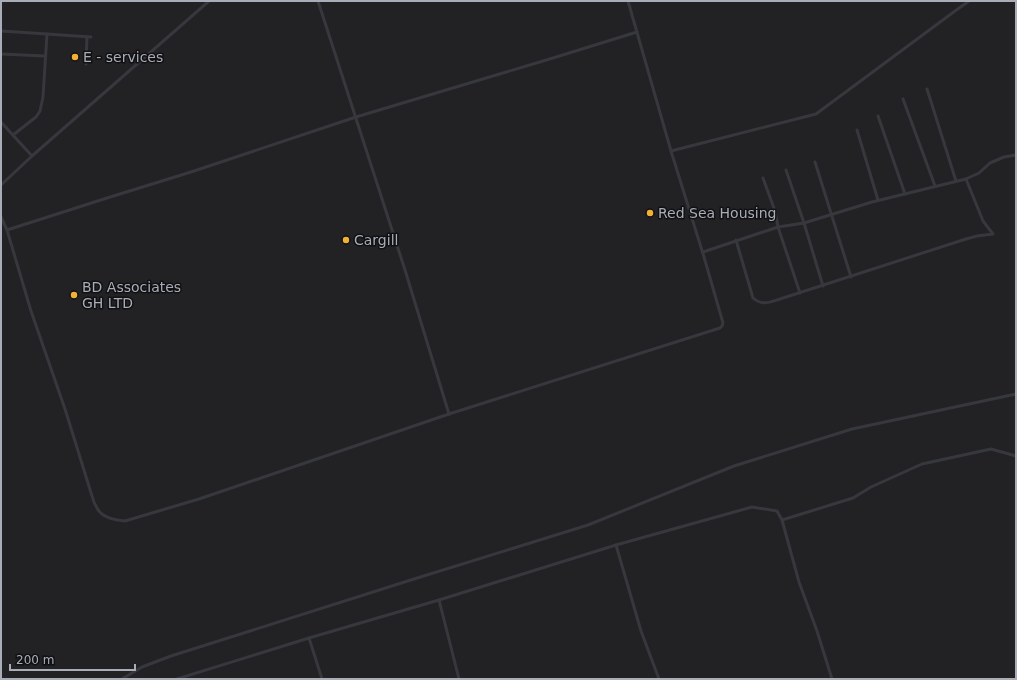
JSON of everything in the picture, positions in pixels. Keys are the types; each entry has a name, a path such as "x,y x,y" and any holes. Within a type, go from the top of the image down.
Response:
{"street":[{"path":"1,185 209,1"},
{"path":"318,1 406,270 449,414"},
{"path":"1,217 7,230 31,311 65,409 97,510 114,520 125,521 199,499 449,414 720,328 723,323 703,252 671,151 628,1"},
{"path":"671,151 816,114 969,1"},
{"path":"1,31 89,37 86,64"},
{"path":"7,230 191,172 356,116 637,32"},
{"path":"12,135 36,117 40,111 43,97 47,34"},
{"path":"1,54 45,56"},
{"path":"927,89 956,181"},
{"path":"903,99 935,186"},
{"path":"878,116 905,194"},
{"path":"1,122 32,156"},
{"path":"857,130 878,200"},
{"path":"703,252 778,227 804,223 878,200 966,179 979,174 990,163 1004,157 1016,155"},
{"path":"815,162 851,277"},
{"path":"786,170 823,286"},
{"path":"763,178 775,211 778,227 800,293"},
{"path":"736,240 753,298 758,302 767,303 977,236 993,234 983,221 966,179"},
{"path":"122,679 142,667 171,656 588,525 734,466 852,430 1016,394"},
{"path":"782,520 853,498 871,487 922,464 991,449 1016,456"},
{"path":"177,679 616,545 752,507 777,512 782,520 799,582 817,631 832,679"},
{"path":"616,545 641,631 659,679"},
{"path":"439,600 459,679"},
{"path":"309,638 322,679"}],"shaded area":[{"path":"1,1 1016,1 1016,679 1,679"}],"place":[{"name":"E - services","path":"75,57"},
{"name":"Red Sea Housing","path":"650,213"},
{"name":"Cargill","path":"346,240"},
{"name":"BD Associates GH LTD","path":"74,295"}]}
